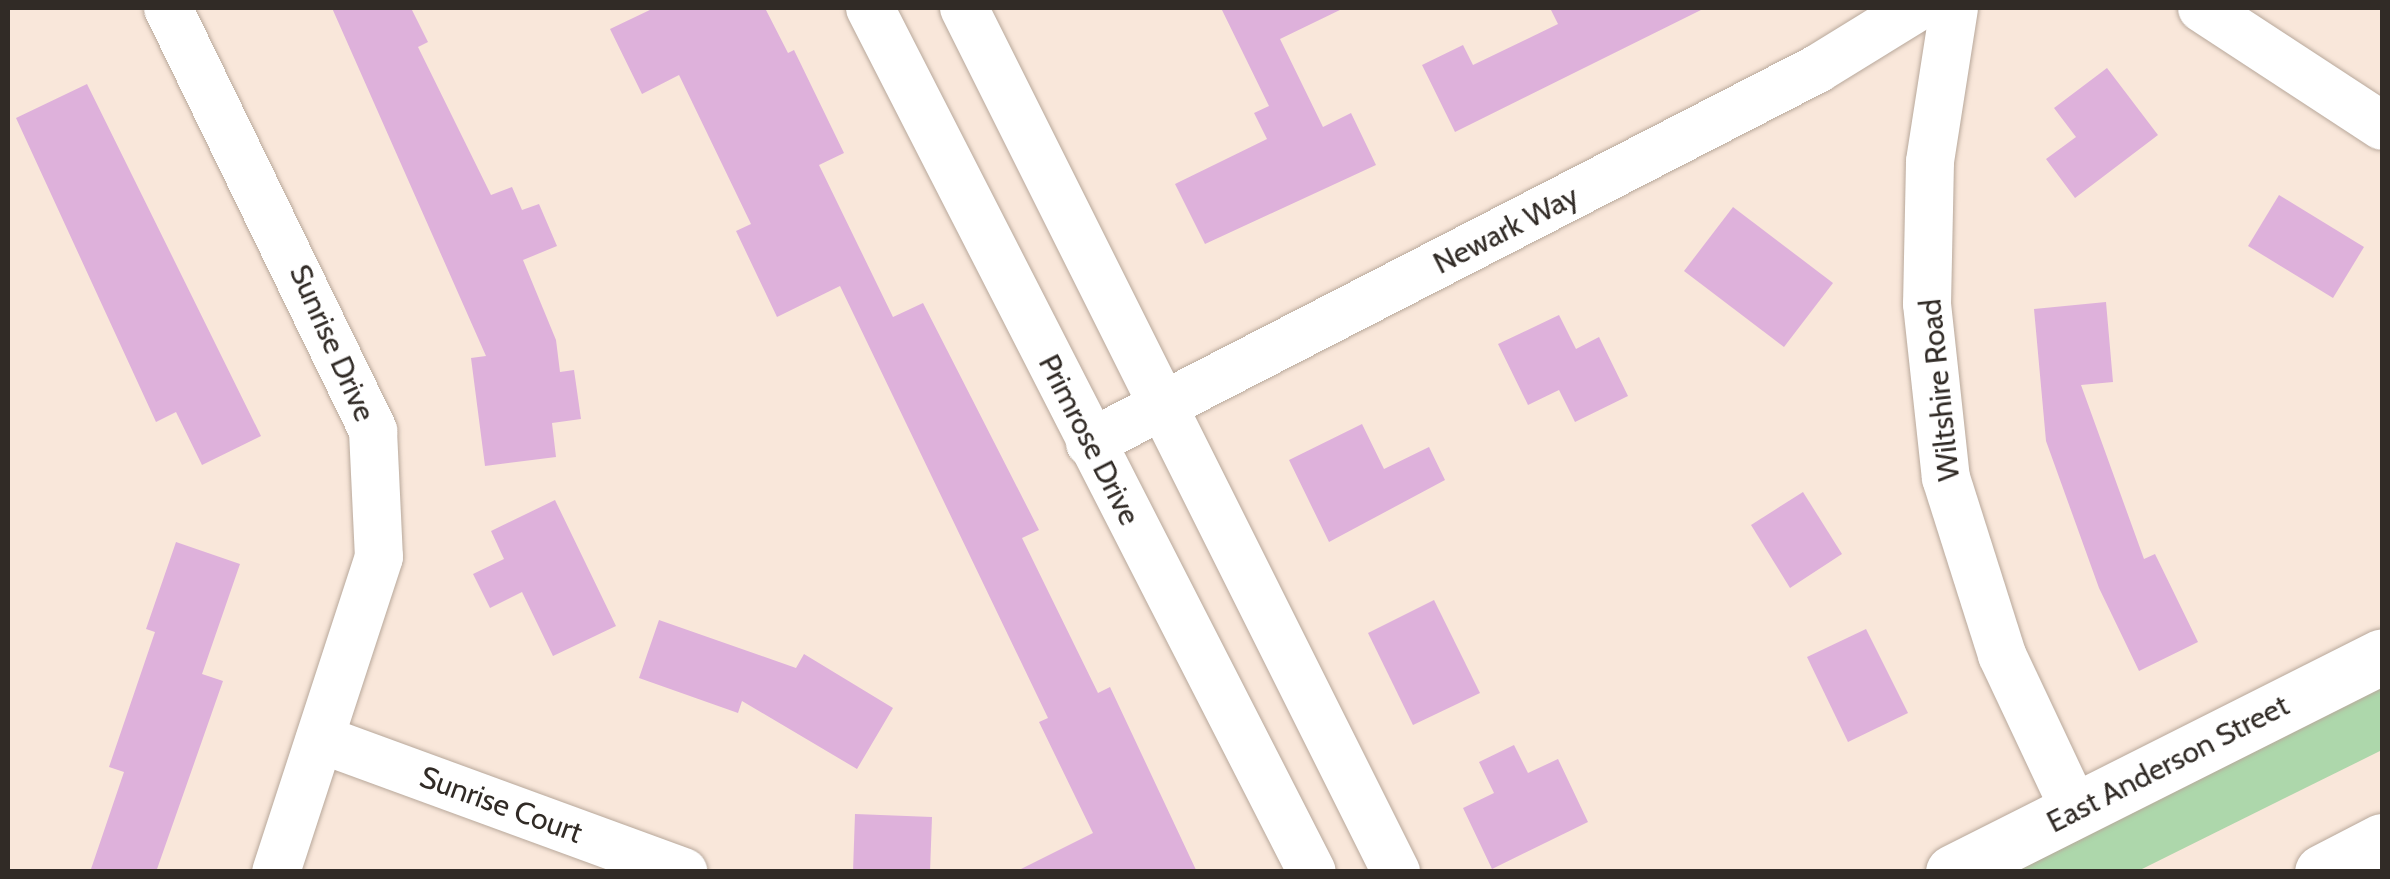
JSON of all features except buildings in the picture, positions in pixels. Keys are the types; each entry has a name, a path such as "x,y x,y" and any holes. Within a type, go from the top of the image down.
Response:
{"main road":[{"name":"East Anderson Street","path":"1954,872 2382,656"},
{"path":"2322,872 2382,841"}],"street":[{"name":"Sunrise Drive","path":"168,8 373,431 379,557 276,872"},
{"name":"Primrose Drive","path":"870,8 1312,872"},
{"path":"964,8 1396,872"},
{"name":"Newark Way","path":"1090,444 1817,69 1916,8"},
{"name":"Wiltshire Road","path":"1954,8 1930,162 1928,233 1928,304 1946,478 2002,656 2075,810"},
{"path":"2202,8 2382,126"},
{"name":"Sunrise Court","path":"320,739 683,872"}],"green space":[{"path":"2382,685 2382,750 2138,871 2009,872"}]}
